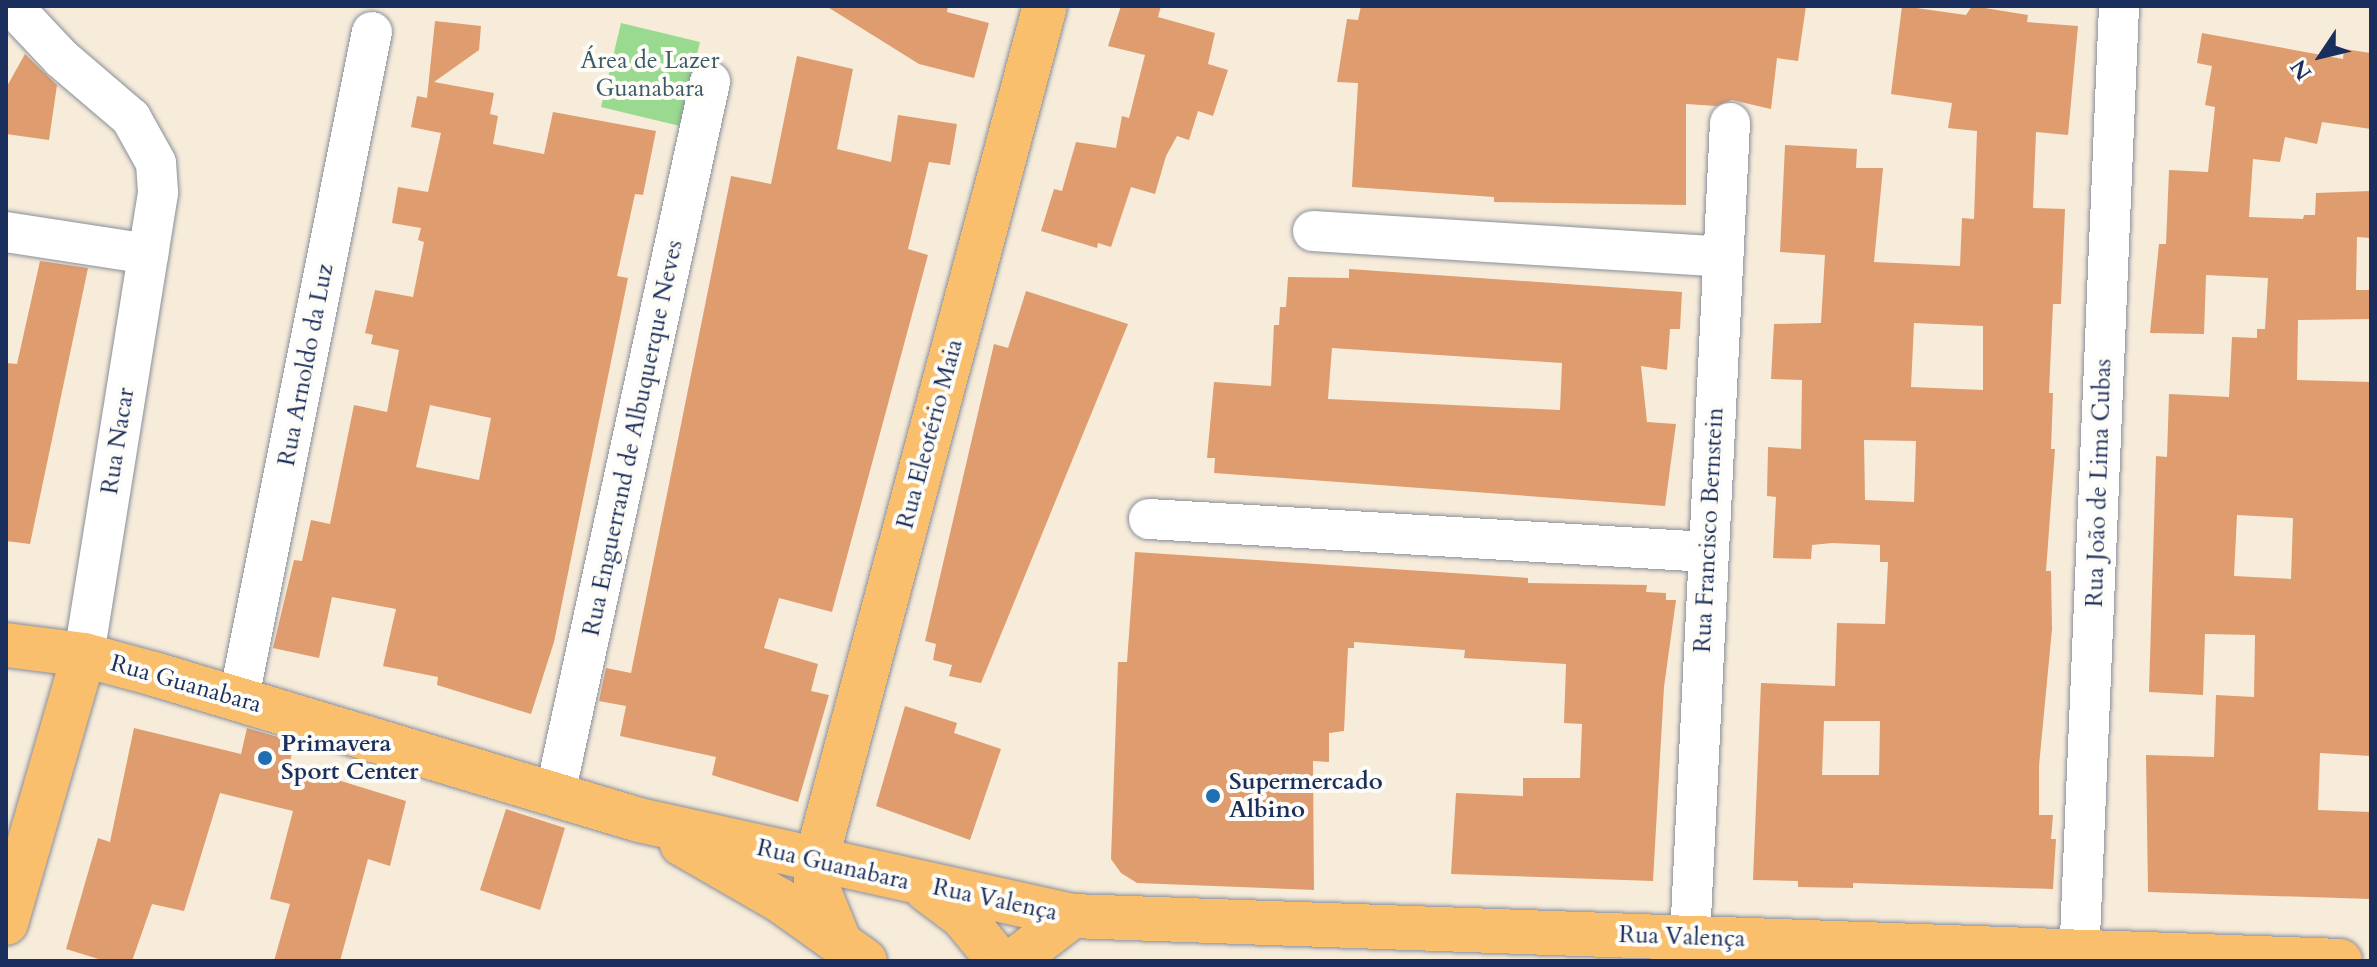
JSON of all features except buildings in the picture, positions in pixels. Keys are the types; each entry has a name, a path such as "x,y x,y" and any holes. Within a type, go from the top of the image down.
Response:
{"main road":[{"name":"Rua Eleotério Maia","path":"816,861 1045,6"},
{"name":"Rua Guanabara","path":"6,645 84,655 239,698 639,820 918,884 963,917 999,961"},
{"name":"Rua Nacar","path":"6,923 84,655"},
{"name":"Rua Guanabara","path":"639,820 852,950"},
{"path":"816,861 816,884 852,950"},
{"path":"852,950 849,892 876,875"},
{"name":"Rua Valença","path":"918,884 1072,916 1690,938 2079,956 2340,961"},
{"name":"Rua Valença","path":"1014,961 1072,916"}],"street":[{"name":"Rua Nacar","path":"12,6 147,140 156,163 158,193 84,655"},
{"name":"Rua João de Lima Cubas","path":"2079,956 2119,6"},
{"name":"Rua Arnoldo da Luz","path":"239,698 372,32"},
{"name":"Rua Enguerrand de Albuquerque Neves","path":"555,794 710,82"},
{"name":"Rua Francisco Bernstein","path":"1690,938 1730,123"},
{"path":"1313,231 1723,257"},
{"path":"6,232 148,254"},
{"path":"1149,519 1707,552"}],"green space":[{"name":"Área de Lazer Guanabara","path":"621,23 700,42 680,126 601,107"}],"place":[{"name":"Primavera Sport Center","path":"265,758"},
{"name":"Supermercado Albino","path":"1213,796"}]}
